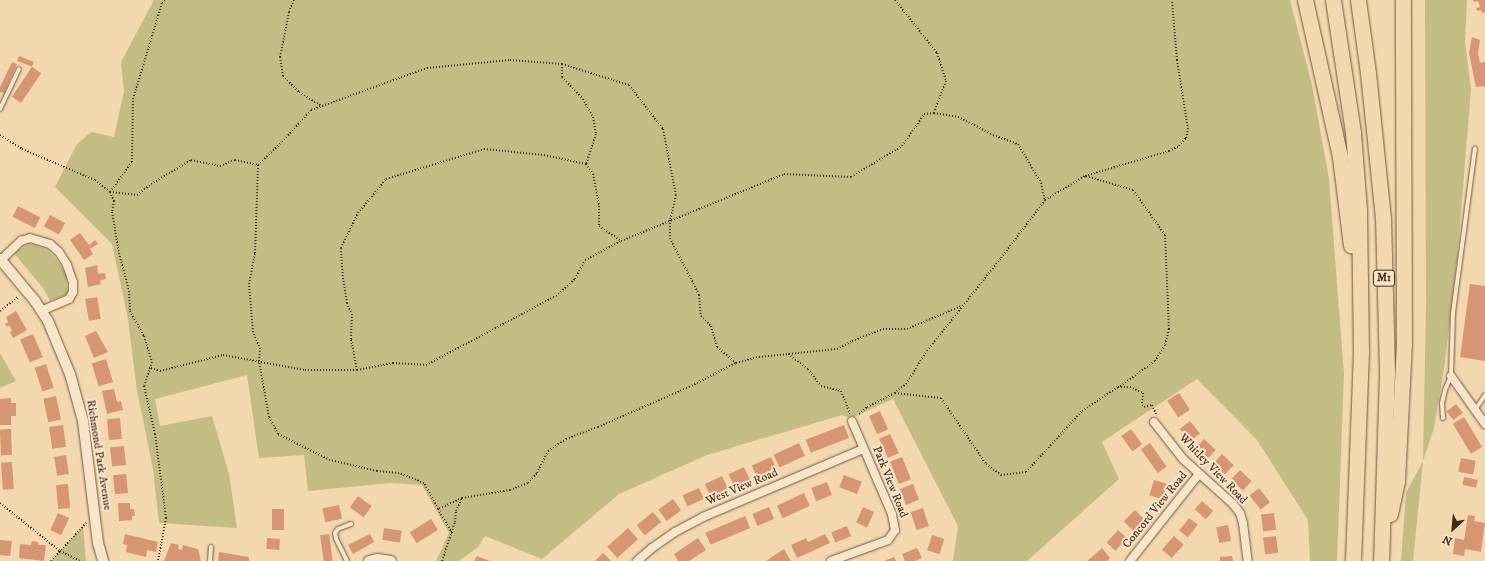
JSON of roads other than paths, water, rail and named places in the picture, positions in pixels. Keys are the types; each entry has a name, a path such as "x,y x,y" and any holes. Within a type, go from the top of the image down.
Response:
{"highway":[{"path":"1305,0 1340,157 1361,352"},
{"name":"M1","path":"1333,0 1353,133 1359,210 1361,352 1353,561"},
{"name":"M1","path":"1358,0 1368,73 1383,218 1387,373 1382,559"},
{"path":"1382,559 1397,481 1404,342 1403,0"}],"street":[{"name":"Richmond Park Avenue","path":"42,311 69,299 73,292 73,282 59,252 50,244 30,238 21,242 0,259 42,311 62,351 78,398 83,421 94,513 100,554 103,561"},
{"path":"1451,376 1485,424"},
{"name":"Park View Road","path":"831,561 888,540 895,530 892,514 863,449 852,420"},
{"name":"Whitley View Road","path":"1154,422 1183,459 1233,504 1240,513 1243,523 1248,561"},
{"name":"West View Road","path":"637,561 652,548 670,536 703,517 863,449"},
{"name":"Concord View Road","path":"1130,561 1199,474"},
{"path":"369,561 378,559 391,561"}],"lane":[{"path":"0,109 19,69"},
{"path":"1443,418 1442,403 1451,376 1453,313 1475,148"},
{"path":"1474,410 1485,395"},
{"path":"347,561 335,533 338,529 351,524"},
{"path":"210,561 211,547"}]}
